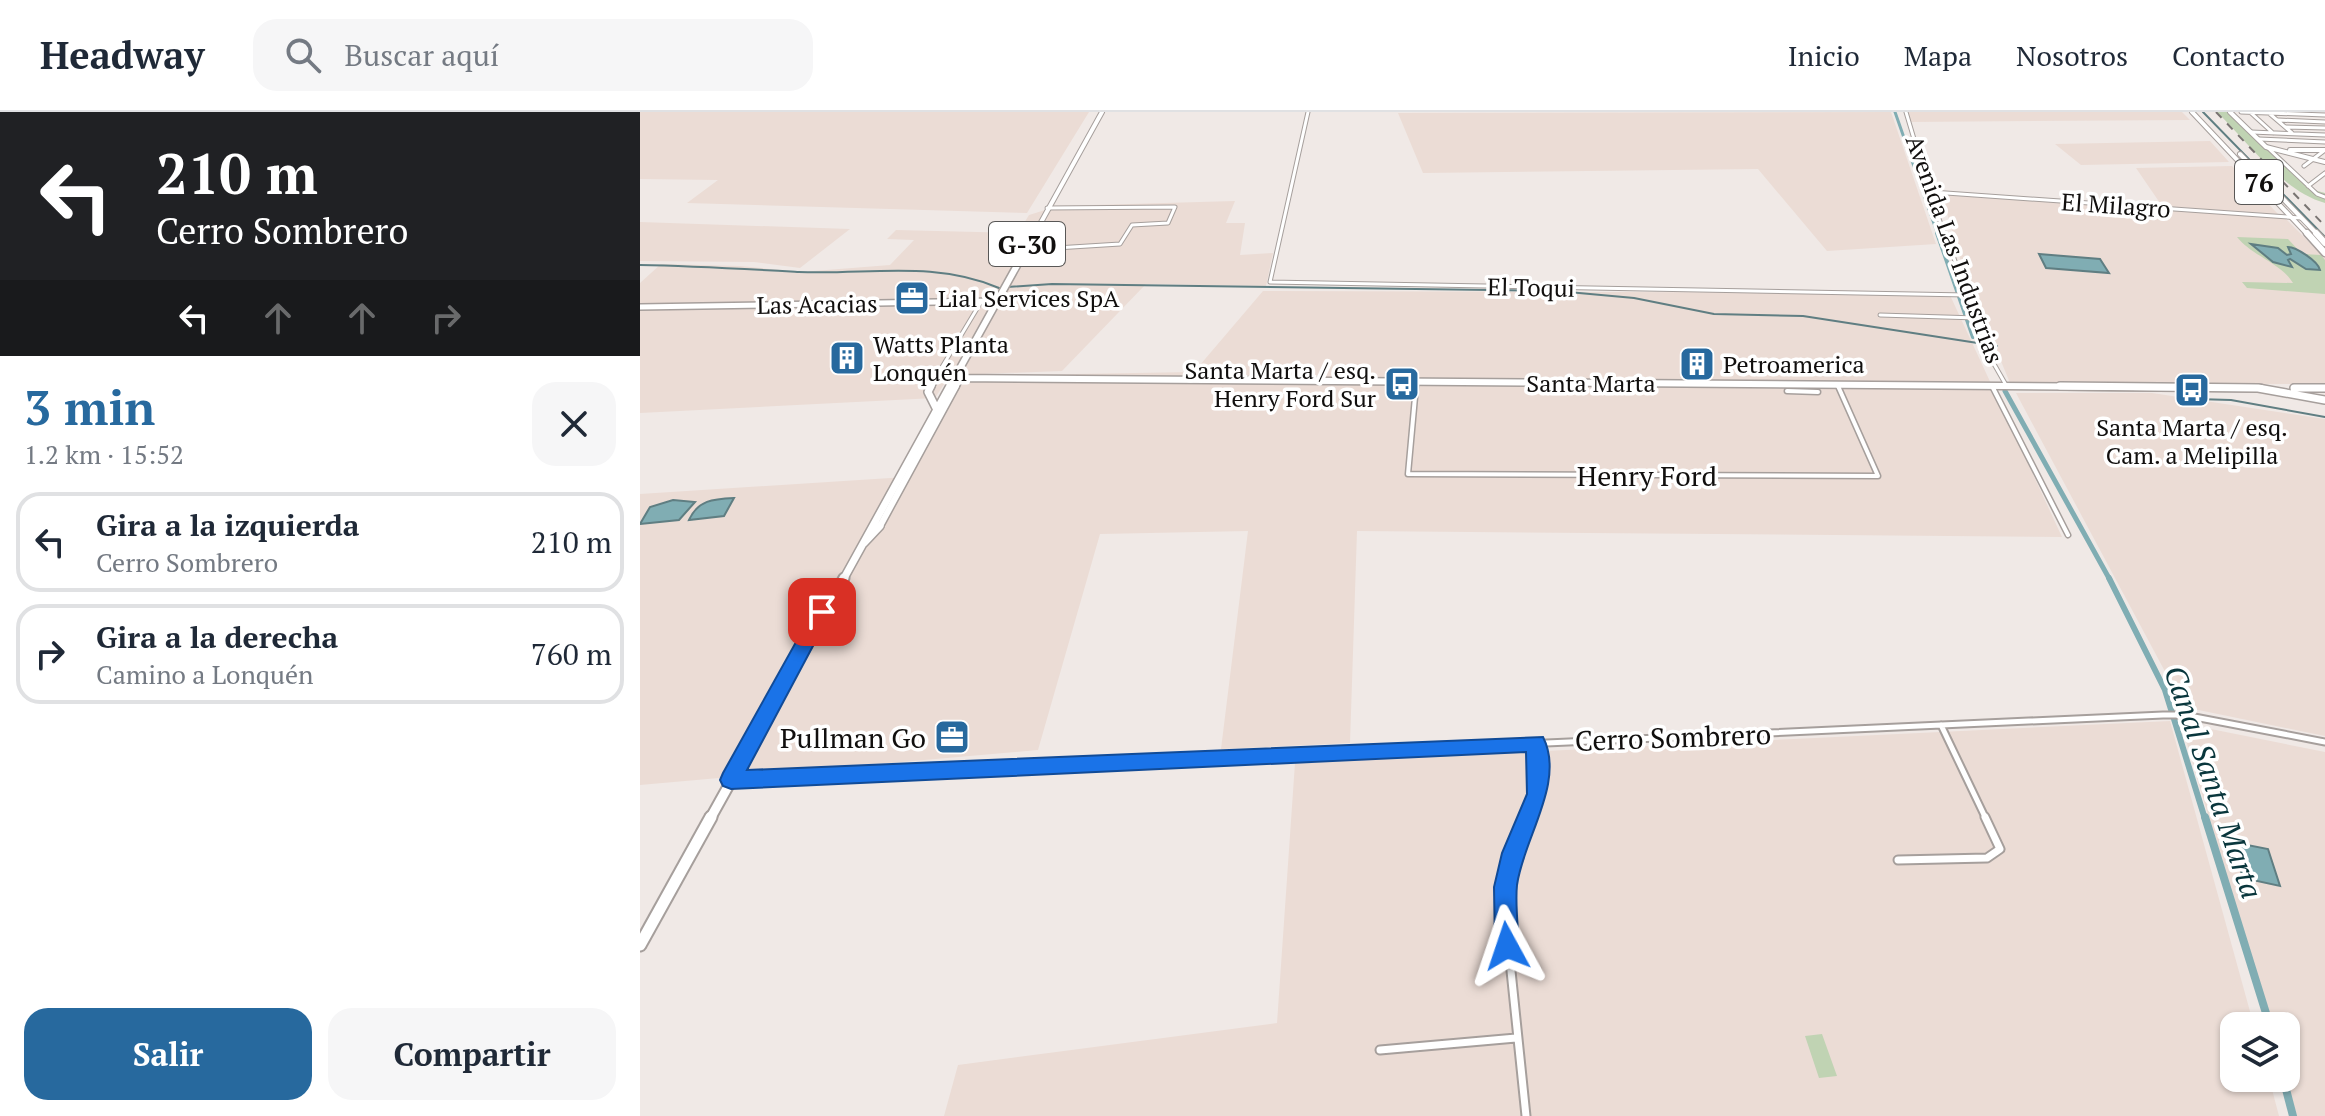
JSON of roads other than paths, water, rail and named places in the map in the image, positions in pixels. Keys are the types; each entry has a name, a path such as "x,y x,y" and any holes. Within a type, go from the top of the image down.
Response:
{"main road":[{"name":"G-30","path":"640,945 857,549 936,408 957,378 994,301 1102,112"},
{"name":"76","path":"2192,112 2325,253"},
{"name":"76","path":"2199,112 2325,243"},
{"path":"2232,155 2240,155"},
{"path":"2244,167 2253,168"},
{"path":"2273,197 2282,198"},
{"path":"936,408 928,392 939,372"},
{"name":"Santa Marta","path":"957,378 2258,388 2325,400"},
{"path":"2258,388 2325,388"},
{"path":"857,549 880,526"}],"street":[{"name":"El Toqui","path":"1308,112 1270,282 1964,294"},
{"name":"Avenida Las Industrias","path":"1906,112 1964,294 2006,385"},
{"path":"2230,112 2308,186 2325,197"},
{"path":"2241,112 2325,113"},
{"path":"2250,112 2273,133"},
{"path":"2269,112 2311,150"},
{"path":"2277,120 2325,122"},
{"path":"2285,127 2325,128"},
{"path":"2251,132 2325,135"},
{"path":"2259,139 2325,142"},
{"path":"2266,147 2291,151 2325,150"},
{"path":"2304,166 2325,150"},
{"path":"2291,151 2325,162"},
{"path":"2308,186 2325,173"},
{"name":"El Milagro","path":"1932,192 2301,218"},
{"path":"1024,250 1120,244 1133,224 1168,223 1175,207 1047,208"},
{"name":"Las Acacias","path":"640,307 994,301"},
{"path":"939,372 981,302"},
{"path":"1880,315 1977,318"},
{"path":"880,526 957,378"},
{"name":"Henry Ford","path":"1417,381 1408,474 1878,476 1837,384"},
{"path":"1991,385 2068,535"},
{"path":"1787,391 1818,392"},
{"name":"Cerro Sombrero","path":"731,780 2167,715 2184,715 2325,742"},
{"path":"1898,860 1987,858 2000,849 1941,725"},
{"path":"1526,1116 1504,903 1513,853 1538,794 1536,743"},
{"path":"1380,1050 1516,1038"}],"water":[{"path":"2251,244 2278,248 2287,255 2291,254 2288,247 2292,248 2311,259 2320,270 2306,269 2290,259 2292,267 2273,262"},
{"path":"2039,254 2100,259 2109,273 2046,268"},
{"path":"734,498 724,516 689,520 697,508 707,502"},
{"path":"673,500 695,502 679,520 640,524 650,507"},
{"path":"2232,842 2268,849 2280,886 2243,878"}],"waterway":[{"name":"Canal Santa Marta","path":"1895,112 1938,235"},
{"path":"2203,112 2325,237"},
{"name":"Canal Santa Marta","path":"1937,233 1973,337"},
{"path":"640,265 799,272 925,271 975,279 999,288"},
{"path":"1007,287 1052,284 1557,291 1634,298 1714,314 1803,316 1997,346"},
{"name":"Canal Santa Marta","path":"2005,391 2110,580"},
{"path":"2183,393 2196,399 2231,400 2325,417"},
{"name":"Canal Santa Marta","path":"2110,580 2165,690 2205,819"},
{"name":"Canal Santa Marta","path":"2205,817 2266,1012"},
{"name":"Canal Santa Marta","path":"2287,1092 2293,1116"}],"railway":[{"path":"2216,112 2325,226"}],"place":[{"name":"Lial Services SpA","path":"912,298"},
{"name":"Watts Planta Lonquén","path":"847,358"},
{"name":"Petroamerica","path":"1697,364"},
{"name":"Santa Marta / esq. Henry Ford Sur","path":"1402,384"},
{"name":"Santa Marta / esq. Cam. a Melipilla","path":"2192,390"},
{"name":"Pullman Go","path":"952,737"}]}
